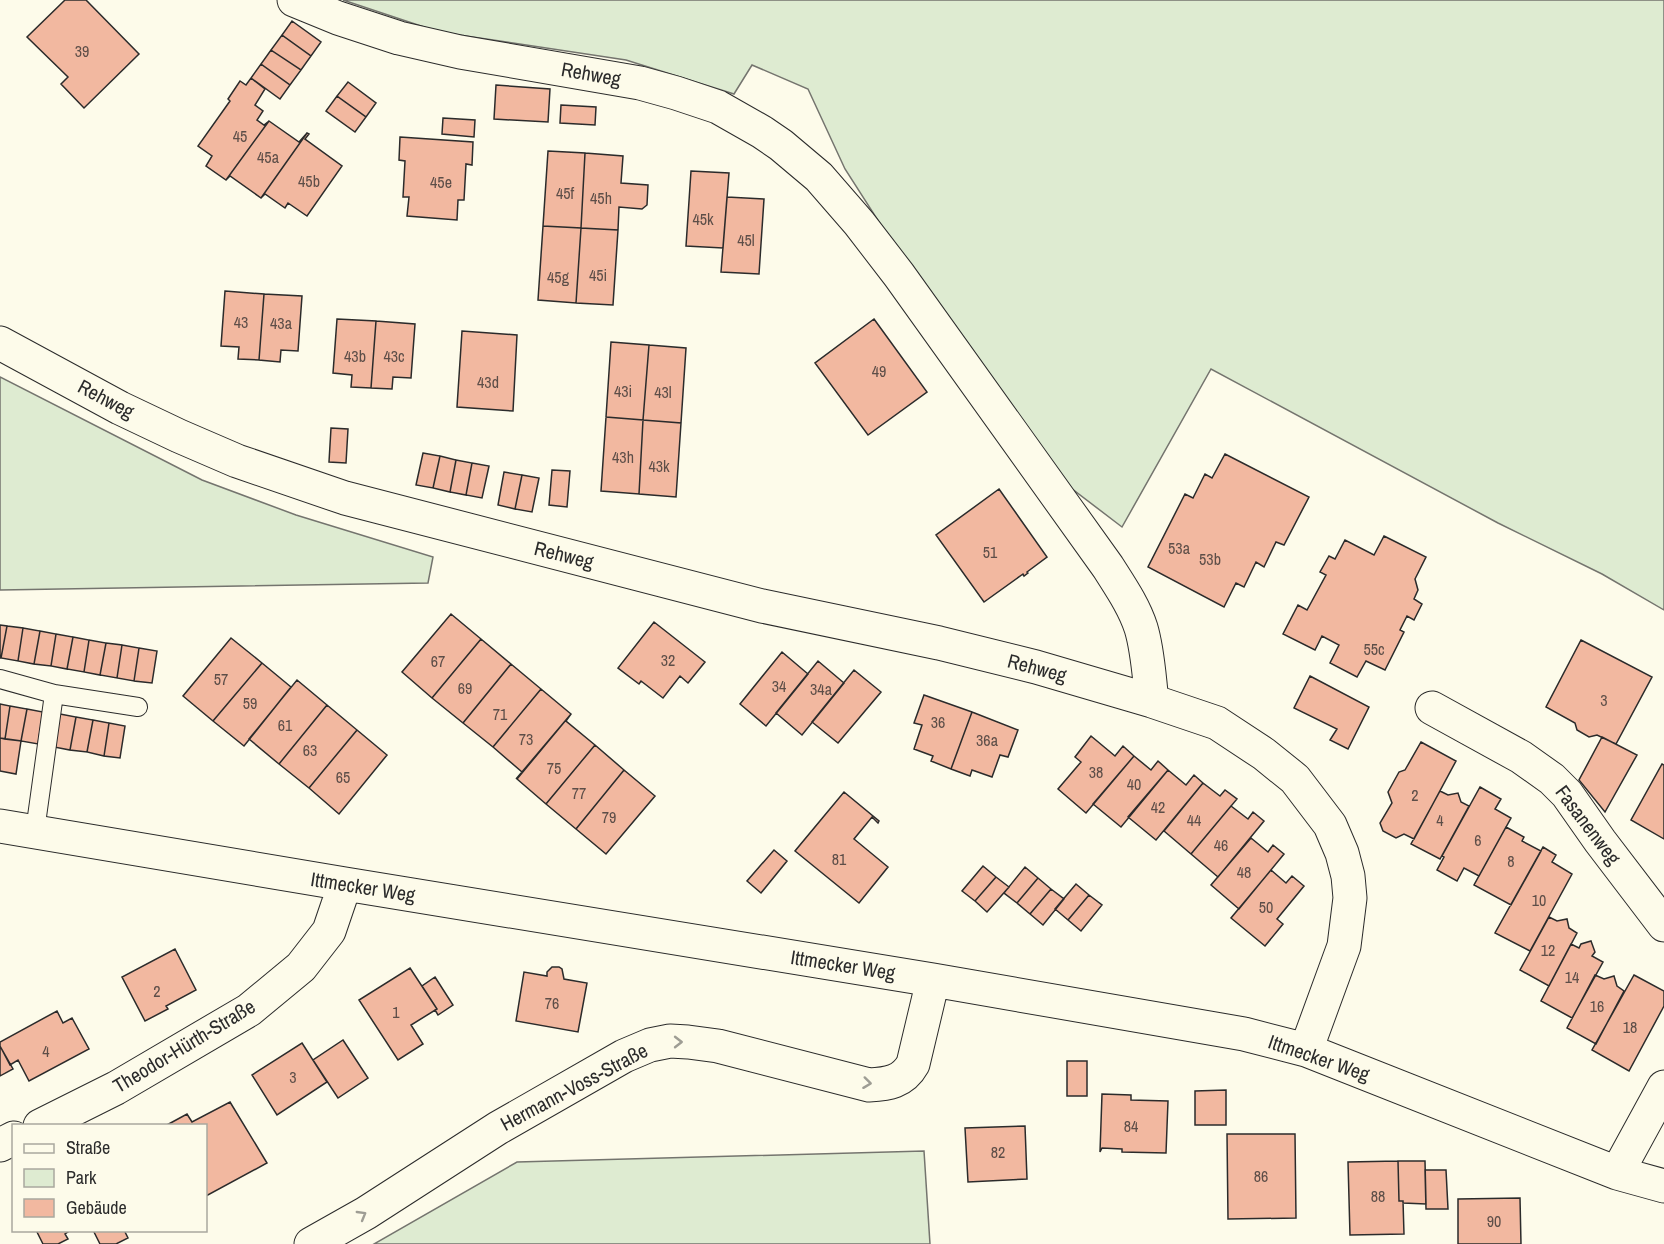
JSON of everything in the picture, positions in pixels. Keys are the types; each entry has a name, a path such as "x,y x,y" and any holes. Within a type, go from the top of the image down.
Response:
{"street":[{"name":"Rehweg","path":"294,0 338,18 399,38 460,52 640,83 667,90 718,107 781,145 819,177 859,222 1108,567 1132,606 1141,628 1152,701"},
{"name":"Rehweg","path":"0,343 120,408 179,435 237,461 345,498 762,606 939,643 1036,667 1152,701 1217,723 1264,754 1294,779 1330,825 1342,853 1348,876 1350,898 1344,946 1306,1050"},
{"name":"Fasanenweg","path":"1432,708 1521,758 1552,779 1567,794 1664,925"},
{"name":"Ittmecker Weg","path":"0,826 933,980 1244,1034 1306,1050 1617,1173 1664,1186"},
{"name":"Theodor-Hürth-Straße","path":"42,1124 116,1088 249,1010 301,967 329,931 345,884"},
{"name":"Hermann-Voss-Straße","path":"311,1244 366,1213 498,1128 624,1056 650,1045 670,1041 718,1046 869,1085 886,1084 897,1080 908,1073 913,1064 933,980"},
{"path":"1617,1173 1664,1087"}],"lane":[{"path":"0,679 54,694 138,707"},
{"path":"35,831 54,694"}],"green space":[{"path":"343,0 1664,0 1664,610 1602,574 1498,523 1211,369 1122,527 1029,456 845,169 808,89 752,65 734,94 626,60 439,32"},
{"path":"0,377 202,480 296,515 433,557 428,583 0,590"},
{"path":"924,1151 930,1244 374,1244 517,1162"}],"building":[{"path":"65,0 86,0 139,54 84,108 61,84 68,77 27,37"},
{"path":"292,21 321,42 311,56 282,35"},
{"path":"282,35 311,56 301,70 271,50"},
{"path":"271,50 301,70 290,85 261,64"},
{"path":"261,64 290,85 280,99 251,78"},
{"path":"251,78 265,89 255,105 263,111 257,120 264,125 269,121 226,180 206,166 212,156 198,146 230,101 228,99 240,81 246,85"},
{"path":"348,82 376,103 366,117 337,96"},
{"path":"496,85 550,89 548,122 494,119"},
{"path":"337,96 366,117 355,132 326,111"},
{"path":"561,105 596,107 595,125 560,123"},
{"path":"443,118 475,120 474,137 442,134"},
{"path":"269,121 299,142 307,133 261,198 230,176 226,180"},
{"path":"307,133 309,134 305,139 342,166 307,216 288,203 285,208 265,194 261,198"},
{"path":"400,137 473,142 472,165 466,164 464,200 458,200 457,220 407,216 409,197 403,197 405,161 399,160"},
{"path":"548,151 585,153 581,228 543,226"},
{"path":"585,153 623,156 621,183 648,185 647,205 642,209 619,207 618,230 581,228"},
{"path":"691,171 729,173 723,248 686,246"},
{"path":"727,197 764,199 759,274 721,272"},
{"path":"543,226 581,228 576,303 538,300"},
{"path":"581,228 618,230 613,305 576,303"},
{"path":"225,291 264,294 259,360 238,359 239,347 221,346"},
{"path":"264,294 302,296 298,351 281,350 280,362 259,360"},
{"path":"337,319 376,321 371,388 351,387 352,375 333,373"},
{"path":"874,319 927,392 868,435 815,363"},
{"path":"376,321 415,324 411,378 393,377 392,389 371,388"},
{"path":"462,331 517,335 513,411 457,407"},
{"path":"611,342 649,345 643,420 606,417"},
{"path":"649,345 686,348 681,423 643,420"},
{"path":"606,417 643,420 639,494 601,491"},
{"path":"643,420 681,423 676,497 639,494"},
{"path":"331,428 348,429 346,463 329,462"},
{"path":"423,453 440,456 433,488 416,485"},
{"path":"1225,454 1309,497 1284,545 1276,542 1264,567 1256,562 1244,587 1236,583 1224,607 1148,567 1185,494 1193,498 1205,474 1212,478"},
{"path":"440,456 456,460 450,492 433,488"},
{"path":"456,460 472,463 466,495 450,492"},
{"path":"472,463 489,466 482,498 466,495"},
{"path":"552,470 570,471 567,507 549,505"},
{"path":"504,472 522,475 515,509 498,505"},
{"path":"522,475 539,478 532,512 515,509"},
{"path":"999,489 1047,557 1024,576 1023,574 984,602 936,535"},
{"path":"1384,536 1426,557 1415,579 1418,590 1414,599 1422,604 1414,620 1407,616 1400,630 1404,632 1385,670 1366,661 1357,677 1330,663 1339,645 1322,636 1315,650 1283,634 1298,605 1307,610 1326,575 1320,572 1329,556 1335,559 1345,540 1374,555"},
{"path":"451,614 481,639 432,698 402,672"},
{"path":"654,622 705,662 688,683 680,676 663,698 641,681 639,684 618,668"},
{"path":"0,625 7,626 1,658 0,658"},
{"path":"7,626 23,628 18,661 1,658"},
{"path":"23,628 40,631 34,664 18,661"},
{"path":"40,631 56,634 51,666 34,664"},
{"path":"56,634 73,637 67,669 51,666"},
{"path":"73,637 89,640 84,672 67,669"},
{"path":"231,638 262,663 213,721 183,696"},
{"path":"481,639 511,664 463,723 432,698"},
{"path":"89,640 106,643 100,675 84,672"},
{"path":"1581,640 1652,677 1616,744 1597,735 1589,737 1577,730 1575,723 1546,707"},
{"path":"106,643 122,645 117,678 100,675"},
{"path":"122,645 139,648 134,681 117,678"},
{"path":"139,648 157,651 152,683 134,681"},
{"path":"782,652 808,674 766,726 740,704"},
{"path":"818,661 844,683 802,735 776,713"},
{"path":"262,663 291,687 244,746 213,721"},
{"path":"511,664 541,689 493,747 463,723"},
{"path":"854,670 881,692 838,743 812,722"},
{"path":"1310,676 1369,707 1348,749 1330,740 1337,729 1294,708"},
{"path":"297,680 327,705 279,764 249,739"},
{"path":"541,689 571,714 522,772 493,747"},
{"path":"924,695 972,712 951,769 931,761 933,756 914,749 922,725 914,723"},
{"path":"0,704 10,706 5,739 0,738"},
{"path":"327,705 357,730 309,788 279,764"},
{"path":"10,706 27,709 21,741 5,739"},
{"path":"27,709 43,712 38,744 21,741"},
{"path":"972,712 1018,730 1008,757 1000,755 992,777 972,770 970,776 951,769"},
{"path":"60,714 76,717 70,750 54,747"},
{"path":"571,714 566,721 595,745 546,804 517,779"},
{"path":"76,717 93,720 87,752 70,750"},
{"path":"93,720 109,723 104,756 87,752"},
{"path":"109,723 125,726 120,758 104,756"},
{"path":"357,730 387,755 339,814 309,788"},
{"path":"1091,736 1115,756 1123,746 1134,756 1086,813 1058,789 1081,762 1075,757"},
{"path":"1602,737 1637,755 1605,812 1579,780"},
{"path":"0,738 21,741 16,774 0,771"},
{"path":"1421,742 1456,761 1414,839 1404,834 1396,838 1383,831 1380,823 1392,803 1388,792 1399,772 1405,770"},
{"path":"595,745 624,770 576,829 546,804"},
{"path":"1134,756 1151,770 1158,761 1168,770 1121,827 1093,804"},
{"path":"1662,764 1664,765 1664,839 1631,820"},
{"path":"624,770 655,796 606,854 576,829"},
{"path":"1168,770 1186,785 1194,775 1203,783 1156,840 1128,817"},
{"path":"1203,783 1220,796 1225,790 1237,799 1191,854 1164,831"},
{"path":"1480,787 1501,799 1495,809 1511,818 1479,876 1464,868 1457,881 1437,870 1444,857 1442,856"},
{"path":"1440,791 1448,795 1458,793 1461,802 1469,806 1440,859 1411,844"},
{"path":"844,792 879,821 878,823 872,817 854,839 888,867 859,903 795,851"},
{"path":"1231,806 1248,819 1253,812 1264,821 1218,877 1191,854"},
{"path":"1506,827 1524,837 1522,841 1541,851 1511,905 1474,885"},
{"path":"1251,838 1268,852 1273,845 1284,854 1239,909 1211,885"},
{"path":"1543,847 1556,855 1552,862 1572,874 1530,951 1495,933"},
{"path":"774,850 787,861 761,893 747,881"},
{"path":"983,866 996,877 975,901 962,891"},
{"path":"1025,867 1038,878 1017,903 1004,893"},
{"path":"1271,870 1286,883 1292,876 1304,886 1277,919 1283,924 1265,946 1231,918"},
{"path":"996,877 1009,887 987,912 975,901"},
{"path":"1038,878 1051,889 1030,914 1017,903"},
{"path":"1076,884 1089,895 1068,920 1055,909"},
{"path":"1051,889 1064,899 1043,925 1030,914"},
{"path":"1089,895 1102,905 1081,931 1068,920"},
{"path":"1549,917 1557,921 1567,919 1569,928 1577,933 1549,986 1520,970"},
{"path":"1591,941 1595,952 1592,956 1603,962 1572,1018 1541,1001 1571,944 1579,948 1581,944"},
{"path":"175,949 196,990 166,1006 168,1009 145,1021 122,977"},
{"path":"552,967 562,969 564,979 587,983 578,1032 516,1021 524,972 547,976 547,972"},
{"path":"410,968 437,1009 411,1025 423,1044 398,1060 359,1000"},
{"path":"1595,975 1604,979 1614,976 1617,986 1624,991 1596,1044 1567,1028"},
{"path":"1634,975 1664,991 1664,1006 1629,1071 1592,1050"},
{"path":"435,977 453,1005 438,1015 435,1010 437,1009 422,986"},
{"path":"57,1011 63,1023 72,1018 89,1049 29,1081 18,1060 10,1065 0,1042"},
{"path":"343,1040 368,1078 338,1098 313,1060"},
{"path":"302,1043 327,1082 277,1115 252,1075"},
{"path":"0,1046 13,1069 0,1076"},
{"path":"1067,1061 1087,1061 1087,1096 1067,1096"},
{"path":"1226,1090 1226,1125 1195,1125 1195,1091"},
{"path":"1102,1094 1131,1095 1131,1100 1168,1101 1166,1153 1122,1152 1122,1149 1102,1148 1100,1152"},
{"path":"230,1102 267,1163 207,1195 207,1124 169,1124 187,1114 192,1122"},
{"path":"1025,1126 1027,1179 968,1182 965,1128"},
{"path":"1227,1134 1295,1134 1296,1218 1228,1219"},
{"path":"1398,1161 1425,1161 1426,1204 1399,1201"},
{"path":"1398,1161 1399,1201 1403,1201 1404,1234 1350,1235 1348,1162"},
{"path":"1425,1170 1446,1170 1448,1209 1426,1209"},
{"path":"1520,1198 1521,1244 1458,1244 1458,1199"},
{"path":"37,1232 68,1232 65,1234 68,1239 58,1244 43,1244"},
{"path":"94,1232 125,1232 128,1238 116,1244 100,1244"}]}
